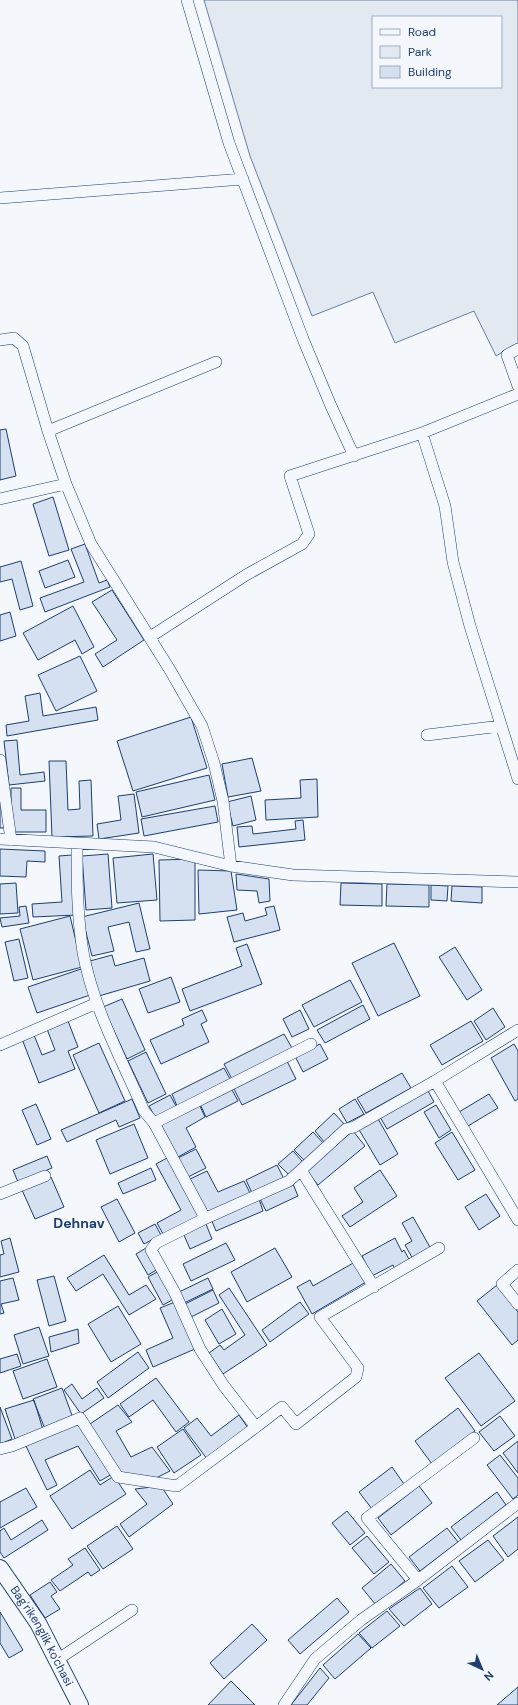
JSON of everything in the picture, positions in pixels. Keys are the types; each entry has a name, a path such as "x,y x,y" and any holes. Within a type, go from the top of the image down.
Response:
{"main road":[{"name":"Bag'rikenglik ko'chasi","path":"0,1568 38,1623 80,1705"}],"street":[{"path":"187,0 229,143 303,339 354,456"},
{"path":"0,198 243,179"},
{"path":"0,340 14,338 23,346 48,431 66,484 91,544 150,638 202,726 214,763 223,801 231,866"},
{"path":"518,349 507,355 518,386"},
{"path":"48,431 216,362"},
{"path":"150,638 246,575 302,544 309,534 290,476 422,433 518,394"},
{"path":"422,433 445,506 453,562 470,626 518,779"},
{"path":"0,499 66,484"},
{"path":"427,735 501,726"},
{"path":"0,760 11,840"},
{"path":"0,839 154,847 231,866 293,875 518,882"},
{"path":"77,843 77,897 84,953 97,1003 144,1111 154,1122 205,1218"},
{"path":"0,1045 97,1003"},
{"path":"256,1428 224,1386 200,1348 175,1293 151,1250 156,1243 205,1218 289,1181 346,1129 354,1127 435,1081 518,1030"},
{"path":"154,1122 311,1044"},
{"path":"435,1081 518,1220"},
{"path":"301,1170 374,1287"},
{"path":"0,1194 45,1176"},
{"path":"0,1449 12,1446 80,1418 118,1477 177,1486 282,1407 296,1424 356,1378 358,1368 320,1317 439,1248"},
{"path":"518,1270 502,1284 518,1304"},
{"path":"418,1580 367,1518 474,1438"},
{"path":"284,1705 314,1659 361,1620 418,1580 518,1502"},
{"path":"57,1660 132,1610"}],"green space":[{"path":"204,0 518,0 518,343 496,356 474,311 395,343 373,292 312,316 250,156"}],"building":[{"path":"6,429 16,476 0,480 0,430"},
{"path":"53,497 69,550 49,556 33,504"},
{"path":"85,544 99,583 107,580 110,587 45,612 40,598 84,582 71,549"},
{"path":"68,560 75,577 45,588 39,571"},
{"path":"21,561 33,606 20,610 12,579 0,582 0,567"},
{"path":"112,590 144,640 103,667 95,654 117,640 92,602"},
{"path":"73,606 94,647 82,654 75,640 38,660 23,633"},
{"path":"10,612 16,636 0,641 0,615"},
{"path":"80,656 97,691 56,711 38,675"},
{"path":"40,693 43,716 96,707 98,720 7,736 6,725 29,721 25,696"},
{"path":"191,717 207,768 133,791 117,741"},
{"path":"17,740 20,775 44,772 45,781 9,785 4,741"},
{"path":"252,758 261,791 228,797 222,764"},
{"path":"49,761 66,761 68,810 80,809 79,781 91,780 93,836 52,837"},
{"path":"209,775 215,800 142,817 136,792"},
{"path":"317,779 318,817 266,820 265,800 301,798 300,780"},
{"path":"11,788 21,788 21,810 46,810 46,832 11,832"},
{"path":"0,790 4,828 0,828"},
{"path":"134,794 139,833 99,839 97,824 121,820 118,796"},
{"path":"251,796 256,820 233,826 227,802"},
{"path":"215,806 218,822 144,836 141,819"},
{"path":"303,820 305,840 239,847 237,827 252,826 253,834 296,829 295,821"},
{"path":"0,849 45,851 45,862 27,861 26,877 0,876"},
{"path":"108,854 112,908 86,910 82,856"},
{"path":"153,854 157,900 117,903 113,858"},
{"path":"72,855 76,915 33,917 32,904 62,902 59,856"},
{"path":"195,859 195,920 160,921 159,860"},
{"path":"198,870 231,871 237,910 199,914"},
{"path":"236,874 269,879 270,901 259,903 257,891 237,890"},
{"path":"16,883 18,913 0,914 0,884"},
{"path":"341,883 382,884 382,906 340,905"},
{"path":"387,884 429,885 429,907 386,906"},
{"path":"431,885 448,886 447,901 431,900"},
{"path":"452,886 482,887 482,903 451,901"},
{"path":"139,903 150,949 136,952 129,922 108,927 114,951 92,956 82,917"},
{"path":"26,906 29,923 2,927 0,918 20,916 19,907"},
{"path":"274,906 280,930 234,942 227,917 243,913 245,921 267,915 265,908"},
{"path":"70,916 82,967 33,980 20,929"},
{"path":"19,939 28,978 14,981 5,942"},
{"path":"394,943 420,996 378,1016 352,963"},
{"path":"247,944 262,984 190,1011 182,989 242,966 236,948"},
{"path":"455,947 482,990 467,1000 439,957"},
{"path":"112,955 115,966 144,958 150,981 99,996 90,961"},
{"path":"81,969 90,995 37,1013 28,987"},
{"path":"171,977 180,1002 148,1013 139,989"},
{"path":"350,980 362,1002 314,1027 302,1005"},
{"path":"122,999 145,1050 127,1059 103,1007"},
{"path":"363,1005 370,1019 325,1043 317,1030"},
{"path":"493,1008 505,1027 486,1040 474,1021"},
{"path":"202,1010 207,1021 201,1024 209,1042 161,1064 150,1040 184,1025 182,1019"},
{"path":"300,1010 309,1029 292,1037 283,1019"},
{"path":"68,1021 78,1047 68,1051 75,1069 39,1083 22,1039 34,1035 42,1055 55,1050 47,1029"},
{"path":"471,1021 483,1041 442,1065 430,1045"},
{"path":"284,1034 292,1048 232,1079 224,1064"},
{"path":"99,1043 125,1101 99,1113 73,1055"},
{"path":"320,1044 328,1059 303,1072 295,1056"},
{"path":"514,1044 518,1051 518,1099 515,1101 491,1058"},
{"path":"146,1052 166,1094 148,1103 128,1061"},
{"path":"287,1061 296,1079 242,1105 233,1087"},
{"path":"224,1068 230,1079 177,1106 172,1094"},
{"path":"402,1073 411,1088 366,1113 357,1098"},
{"path":"231,1088 238,1101 206,1117 200,1104"},
{"path":"427,1089 434,1102 387,1129 380,1117"},
{"path":"489,1094 498,1108 468,1126 459,1112"},
{"path":"170,1095 176,1106 155,1117 149,1106"},
{"path":"132,1099 140,1118 119,1127 116,1120 67,1142 61,1130"},
{"path":"355,1099 364,1114 347,1123 339,1109"},
{"path":"36,1104 51,1139 37,1145 22,1110"},
{"path":"199,1104 205,1117 186,1128 196,1147 178,1157 160,1123"},
{"path":"436,1105 451,1130 439,1138 424,1112"},
{"path":"334,1113 345,1125 325,1143 315,1131"},
{"path":"377,1117 398,1154 380,1165 358,1128"},
{"path":"134,1124 148,1158 110,1174 96,1140"},
{"path":"353,1131 365,1146 318,1185 306,1170"},
{"path":"313,1132 324,1144 305,1161 294,1150"},
{"path":"452,1132 475,1170 458,1180 435,1143"},
{"path":"196,1149 206,1168 188,1177 178,1158"},
{"path":"293,1151 303,1162 289,1175 278,1164"},
{"path":"47,1156 52,1168 18,1182 13,1170"},
{"path":"167,1158 199,1216 163,1234 157,1223 181,1210 156,1164"},
{"path":"277,1165 284,1179 252,1193 246,1180"},
{"path":"151,1168 156,1180 123,1194 118,1183"},
{"path":"380,1170 397,1196 350,1227 342,1216 363,1202 354,1188"},
{"path":"207,1171 218,1192 244,1181 250,1193 207,1213 190,1179"},
{"path":"51,1177 64,1207 35,1219 22,1190"},
{"path":"293,1184 298,1196 266,1211 260,1199"},
{"path":"486,1194 500,1216 479,1230 465,1207"},
{"path":"117,1199 135,1233 119,1242 101,1207"},
{"path":"259,1199 263,1211 216,1231 211,1219"},
{"path":"413,1217 431,1249 413,1259 405,1245 412,1241 402,1223"},
{"path":"155,1224 161,1235 144,1244 138,1233"},
{"path":"206,1224 212,1239 190,1249 184,1235"},
{"path":"10,1238 19,1272 0,1277 0,1255 4,1254 1,1241"},
{"path":"395,1238 402,1252 404,1250 410,1261 395,1269 393,1265 372,1276 362,1256"},
{"path":"226,1243 235,1260 191,1281 183,1264"},
{"path":"146,1248 158,1269 148,1275 136,1254"},
{"path":"275,1248 292,1277 247,1302 231,1272"},
{"path":"104,1255 129,1295 146,1285 156,1299 129,1315 103,1274 76,1291 67,1278"},
{"path":"355,1262 366,1282 312,1314 297,1287 310,1280 313,1286"},
{"path":"159,1271 174,1299 163,1305 148,1277"},
{"path":"54,1276 66,1321 49,1326 37,1280"},
{"path":"13,1278 19,1300 1,1304 4,1313 0,1314 0,1281"},
{"path":"208,1278 213,1289 184,1303 179,1292"},
{"path":"497,1285 518,1312 518,1340 512,1345 477,1301"},
{"path":"229,1288 267,1345 223,1374 209,1353 220,1345 224,1350 245,1335 219,1295"},
{"path":"213,1290 219,1303 191,1317 185,1304"},
{"path":"175,1302 195,1349 153,1367 146,1350 173,1338 160,1308"},
{"path":"300,1302 309,1314 270,1342 262,1330"},
{"path":"118,1306 141,1344 111,1362 88,1324"},
{"path":"222,1309 236,1334 219,1344 205,1320"},
{"path":"39,1327 49,1356 23,1364 14,1335"},
{"path":"78,1329 79,1343 51,1352 49,1337"},
{"path":"138,1352 149,1368 108,1398 97,1382"},
{"path":"479,1353 515,1401 481,1426 445,1378"},
{"path":"17,1354 21,1366 0,1373 0,1359"},
{"path":"47,1359 57,1387 23,1399 13,1371"},
{"path":"156,1378 189,1422 176,1432 153,1400 129,1417 120,1404"},
{"path":"72,1384 82,1399 97,1388 104,1398 81,1414 64,1390"},
{"path":"62,1388 73,1418 45,1429 33,1399"},
{"path":"34,1400 43,1430 15,1439 5,1409"},
{"path":"118,1405 132,1422 116,1431 131,1457 152,1447 170,1471 154,1479 118,1473 90,1424"},
{"path":"0,1407 12,1439 0,1444"},
{"path":"458,1408 475,1431 432,1464 415,1441"},
{"path":"239,1415 248,1428 207,1459 184,1428 197,1418 211,1436"},
{"path":"500,1416 515,1436 494,1451 479,1432"},
{"path":"80,1422 112,1474 100,1481 78,1446 45,1460 57,1485 47,1490 25,1444"},
{"path":"183,1429 201,1455 174,1473 157,1447"},
{"path":"518,1441 518,1473 503,1453"},
{"path":"500,1455 518,1478 518,1495 513,1499 487,1465"},
{"path":"392,1467 404,1484 372,1509 359,1492"},
{"path":"90,1470 100,1485 114,1476 126,1494 72,1529 50,1496"},
{"path":"161,1486 173,1504 129,1537 120,1524 147,1504 135,1489"},
{"path":"419,1486 432,1503 391,1535 378,1518"},
{"path":"26,1488 37,1507 0,1528 0,1502"},
{"path":"497,1492 506,1505 461,1540 451,1527"},
{"path":"347,1511 365,1533 350,1545 332,1523"},
{"path":"518,1517 518,1549 508,1557 493,1536"},
{"path":"42,1520 48,1530 4,1558 0,1552 0,1531 4,1528 11,1540"},
{"path":"117,1526 133,1549 103,1569 87,1546"},
{"path":"447,1528 458,1542 420,1571 409,1557"},
{"path":"367,1536 389,1562 374,1574 352,1548"},
{"path":"488,1540 504,1560 475,1582 459,1561"},
{"path":"85,1548 100,1570 91,1576 88,1572 60,1591 51,1580 73,1565 68,1559"},
{"path":"391,1564 405,1581 376,1605 362,1588"},
{"path":"452,1566 468,1587 439,1608 423,1588"},
{"path":"50,1582 57,1592 51,1596 60,1609 45,1618 30,1595"},
{"path":"420,1588 432,1604 404,1626 389,1609"},
{"path":"337,1598 349,1612 300,1654 288,1640"},
{"path":"387,1611 400,1626 372,1648 359,1633"},
{"path":"0,1612 23,1650 9,1658 0,1643"},
{"path":"252,1624 267,1640 224,1679 210,1663"},
{"path":"358,1634 371,1648 335,1679 323,1665"},
{"path":"320,1668 329,1678 307,1705 291,1705"},
{"path":"231,1681 255,1705 208,1705"},
{"path":"518,1687 518,1705 497,1705"}],"district":[{"name":"Dehnav","path":"79,1223"}]}
